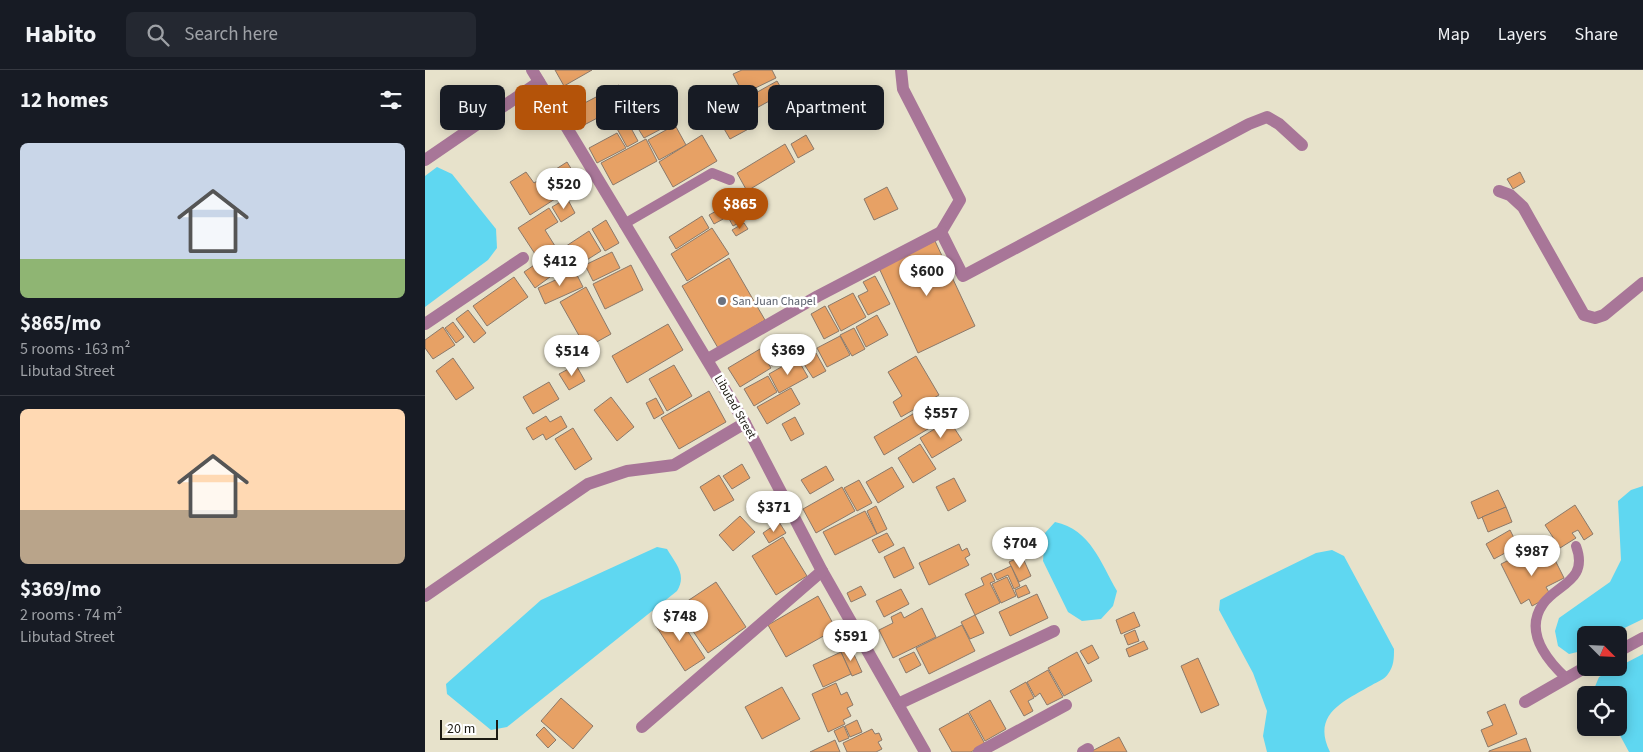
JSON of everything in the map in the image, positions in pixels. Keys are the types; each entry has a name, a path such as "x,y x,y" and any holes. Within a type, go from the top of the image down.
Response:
{"street":[{"name":"Libutad Street","path":"532,70 623,224 708,359 745,423 822,571 925,752"},
{"path":"708,359 818,296 941,232 960,200 903,89 901,70"},
{"path":"425,160 539,82"},
{"path":"941,232 963,276 1249,124 1267,117 1279,124 1301,145"},
{"path":"1499,191 1511,194 1523,206 1584,315 1595,318 1604,315 1643,283"},
{"path":"425,324 523,258"},
{"path":"425,596 588,484 627,471 674,465 745,423"},
{"path":"642,727 822,571"},
{"path":"899,704 1054,631"},
{"path":"1627,646 1643,638"},
{"path":"1525,702 1577,671"},
{"path":"979,752 1066,705"}],"lane":[{"path":"623,224 712,173 730,180"},
{"path":"1565,677 1542,652 1537,638 1537,622 1543,604 1572,581 1578,566 1579,553 1576,546"}],"water":[{"path":"437,167 452,174 496,229 497,248 488,260 425,307 425,176"},
{"path":"1643,486 1643,619 1627,627 1577,626 1577,652 1569,654 1558,646 1555,631 1559,618 1610,582 1621,560 1618,501 1631,490"},
{"path":"1055,522 1067,526 1086,540 1117,591 1113,606 1101,619 1082,621 1068,612 1043,561 1045,533"},
{"path":"657,547 667,549 677,565 681,580 677,591 507,727 491,730 447,694 446,684 541,600"},
{"path":"1332,550 1344,556 1394,649 1393,665 1381,680 1341,703 1333,710 1325,728 1325,739 1330,752 1267,752 1263,736 1267,711 1253,673 1219,610 1220,600 1316,553"},
{"path":"1643,654 1643,752 1629,752 1620,736 1627,736 1627,686 1595,686 1601,676 1627,676 1627,662"}],"building":[{"path":"555,70 592,70 566,85 563,85"},
{"path":"742,70 772,70 776,78 758,87 758,85 738,85 733,74"},
{"path":"777,81 779,85 770,85"},
{"path":"768,86 768,102 758,107 758,92"},
{"path":"596,97 596,119 586,124 586,102"},
{"path":"618,130 632,130 638,141 627,147"},
{"path":"639,130 659,130 644,138"},
{"path":"666,130 678,130 686,145 659,160 648,140"},
{"path":"725,130 747,130 730,139"},
{"path":"617,133 626,148 597,163 589,148"},
{"path":"702,135 717,161 673,187 659,162"},
{"path":"806,135 814,149 798,158 791,144"},
{"path":"646,139 657,161 613,185 601,163"},
{"path":"785,144 795,162 747,191 737,173"},
{"path":"567,162 580,183 530,215 510,182 526,172 534,183"},
{"path":"1520,172 1525,182 1513,189 1507,179"},
{"path":"887,187 898,209 874,220 864,199"},
{"path":"567,198 575,213 561,222 552,207"},
{"path":"549,208 558,222 545,230 555,246 537,257 518,228"},
{"path":"720,209 725,218 714,224 709,215"},
{"path":"741,209 746,219 733,226 728,217"},
{"path":"702,216 709,228 676,249 669,237"},
{"path":"606,220 619,243 605,251 592,229"},
{"path":"744,223 748,229 736,236 732,230"},
{"path":"712,228 729,254 687,281 671,254"},
{"path":"589,231 601,251 563,275 551,256"},
{"path":"935,241 975,326 918,353 879,268"},
{"path":"612,252 620,268 593,281 585,265"},
{"name":"San Juan Chapel","path":"729,258 765,320 718,348 682,286"},
{"path":"543,259 554,274 535,288 524,272"},
{"path":"631,265 643,290 605,309 593,284"},
{"path":"575,271 583,287 545,304 538,288"},
{"path":"875,276 890,304 868,315 858,296 868,291 863,282"},
{"path":"514,277 528,297 487,326 473,306"},
{"path":"586,287 611,334 586,348 560,302"},
{"path":"853,293 866,317 841,331 828,306"},
{"path":"825,306 839,331 824,339 811,314"},
{"path":"468,310 486,333 474,343 456,319"},
{"path":"877,315 888,335 866,347 856,327"},
{"path":"453,322 464,337 456,343 445,328"},
{"path":"668,324 683,350 627,383 612,356"},
{"path":"443,327 455,345 433,359 425,348 425,340"},
{"path":"854,328 865,349 852,356 840,335"},
{"path":"840,336 850,355 827,367 817,348"},
{"path":"774,341 785,359 772,366 761,348"},
{"path":"760,349 771,368 740,387 728,368"},
{"path":"816,353 826,371 813,378 802,361"},
{"path":"916,356 939,395 901,417 893,402 902,396 888,372"},
{"path":"453,358 474,388 456,400 436,371"},
{"path":"797,358 808,377 779,393 769,374"},
{"path":"576,365 585,381 569,390 559,374"},
{"path":"674,365 692,396 667,411 649,379"},
{"path":"768,376 777,392 754,406 744,389"},
{"path":"549,382 559,399 533,414 523,397"},
{"path":"791,388 800,404 767,424 757,407"},
{"path":"709,391 726,422 679,449 661,418"},
{"path":"611,397 634,427 617,441 594,410"},
{"path":"656,398 664,413 654,419 646,403"},
{"path":"923,408 933,426 884,455 874,437"},
{"path":"546,416 550,422 561,416 567,427 546,440 543,434 533,440 526,428"},
{"path":"795,417 804,434 791,441 782,424"},
{"path":"949,420 962,440 932,458 920,438"},
{"path":"573,428 592,459 575,470 555,439"},
{"path":"920,444 936,469 913,483 898,458"},
{"path":"742,464 750,478 732,489 723,476"},
{"path":"826,466 834,480 810,494 801,480"},
{"path":"892,467 904,487 878,503 866,482"},
{"path":"719,475 734,500 714,511 700,487"},
{"path":"954,478 966,501 948,511 936,487"},
{"path":"859,480 872,503 857,511 844,488"},
{"path":"842,487 855,511 816,533 803,509"},
{"path":"1498,490 1506,507 1478,519 1471,502"},
{"path":"1575,505 1593,534 1584,540 1578,530 1572,533 1576,538 1560,548 1545,525"},
{"path":"876,506 887,529 877,534 867,511"},
{"path":"1506,507 1512,522 1488,532 1482,517"},
{"path":"865,511 877,534 835,555 823,532"},
{"path":"740,516 755,532 733,551 719,535"},
{"path":"779,522 786,533 769,543 763,533"},
{"path":"1510,530 1518,546 1494,559 1486,544"},
{"path":"887,533 894,545 879,553 872,540"},
{"path":"783,537 807,576 776,595 752,556"},
{"path":"959,544 962,551 967,548 970,555 965,558 969,565 929,585 919,563"},
{"path":"904,547 914,568 894,578 884,557"},
{"path":"1531,549 1538,563 1553,556 1564,578 1546,587 1551,596 1532,606 1529,599 1521,604 1501,564"},
{"path":"1022,556 1031,576 1019,582 1009,562"},
{"path":"1011,566 1020,586 1014,589 1008,575 997,580 994,574"},
{"path":"991,573 995,581 990,583 1000,603 975,615 965,594 984,585 981,578"},
{"path":"1007,577 1016,596 1001,603 992,584"},
{"path":"716,582 746,627 708,653 677,608"},
{"path":"1026,585 1030,593 1018,598 1015,590"},
{"path":"861,586 866,595 851,602 847,593"},
{"path":"901,589 909,604 884,617 876,601"},
{"path":"1037,594 1048,618 1010,636 999,612"},
{"path":"818,596 836,629 786,657 768,625"},
{"path":"922,608 936,637 893,658 879,630 893,623 891,617 901,612 904,618"},
{"path":"1134,612 1140,626 1121,634 1116,620"},
{"path":"676,613 705,658 685,671 656,626"},
{"path":"975,615 984,633 970,639 961,622"},
{"path":"962,625 975,651 929,674 916,648"},
{"path":"1135,630 1139,641 1128,645 1124,635"},
{"path":"1144,641 1148,649 1129,657 1126,649"},
{"path":"1092,645 1099,658 1088,664 1080,651"},
{"path":"851,648 862,672 852,676 841,652"},
{"path":"841,652 851,674 823,687 813,665"},
{"path":"914,652 921,665 906,673 899,659"},
{"path":"1077,652 1092,681 1064,696 1048,668"},
{"path":"1198,658 1219,705 1201,713 1181,666"},
{"path":"1048,670 1063,697 1047,705 1040,693 1035,697 1027,682"},
{"path":"1026,682 1034,698 1028,701 1033,711 1024,716 1010,691"},
{"path":"836,683 841,695 847,692 853,705 847,708 851,716 843,720 845,724 828,732 812,694"},
{"path":"782,687 800,719 762,739 745,707"},
{"path":"561,698 593,726 573,749 541,721"},
{"path":"990,700 1006,729 985,741 969,712"},
{"path":"1505,704 1517,734 1488,747 1481,730 1493,725 1487,712"},
{"path":"968,713 985,744 971,752 952,752 939,729"},
{"path":"857,720 862,732 850,737 845,726"},
{"path":"844,726 849,738 839,742 834,731"},
{"path":"544,727 556,740 548,748 536,735"},
{"path":"872,729 875,734 879,733 882,740 878,742 882,749 876,752 847,752 843,743"},
{"path":"1119,737 1127,752 1092,751"},
{"path":"1526,738 1531,752 1489,752 1489,751"},
{"path":"835,740 840,752 810,752"}],"place":[{"name":"San Juan Chapel","path":"722,301"}]}
